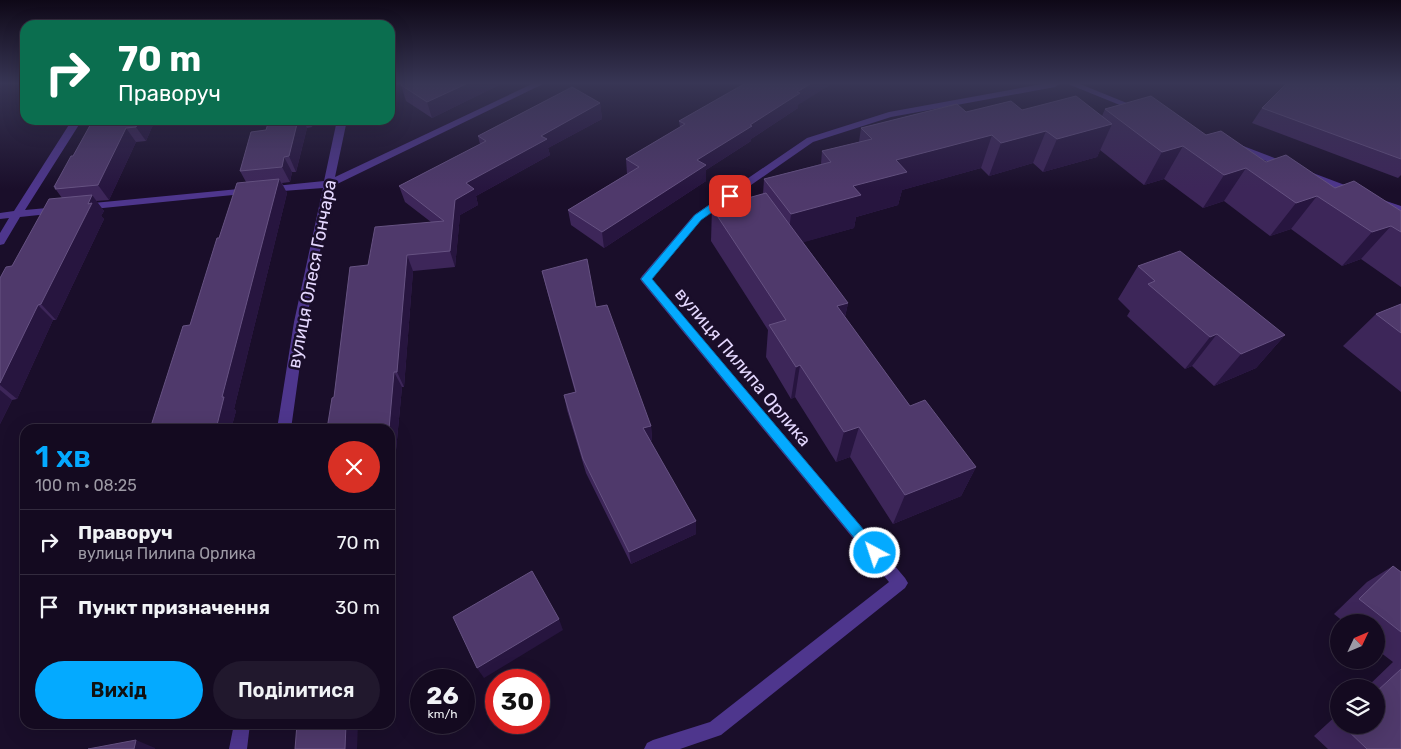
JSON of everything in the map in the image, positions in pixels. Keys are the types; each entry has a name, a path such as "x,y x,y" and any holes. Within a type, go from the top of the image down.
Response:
{"street":[{"path":"0,216 329,184 466,119"},
{"name":"вулиця Пилипа Орлика","path":"653,749 715,729 900,583 646,279 698,218 810,140 877,119"},
{"path":"0,241 74,125"},
{"name":"вулиця Олеся Гончара","path":"285,424 300,322 341,125"},
{"path":"1227,143 1401,210"},
{"path":"238,749 241,729"}],"building":[{"path":"511,119 571,119 541,136 547,139 466,183 474,189 455,200 450,251 407,255 397,372 394,372 389,424 328,424 332,398 334,397 350,267 368,265 375,227 444,221 399,186 486,141 478,136"},
{"path":"683,119 759,119 750,125 752,126 697,160 706,165 602,232 568,210 639,167 626,159 685,124 679,121"},
{"path":"897,119 1106,119 1112,124 1057,139 1046,131 1001,143 992,135 896,160 907,172 853,186 861,195 791,214 764,179 831,162 822,151 872,139 861,128"},
{"path":"1118,119 1183,119 1206,135 1221,131 1266,162 1286,155 1335,188 1354,181 1401,211 1401,232 1391,226 1372,232 1317,196 1296,203 1246,168 1224,175 1183,146 1162,152"},
{"path":"1292,119 1401,119 1401,159"},
{"path":"90,125 137,125 136,127 126,128 98,185 55,189 56,187 54,187 71,156 73,156"},
{"path":"268,125 297,125 289,156 284,157 282,167 240,171 251,132 266,130"},
{"path":"279,179 222,397 224,397 217,424 152,424 183,326 190,325 217,238 219,238 237,183"},
{"path":"766,193 848,303 837,306 910,406 925,400 976,467 905,495 859,427 844,432 800,365 796,367 769,325 786,320 712,208"},
{"path":"92,195 88,204 92,203 41,304 38,305 0,383 0,278 6,267 12,266 49,199"},
{"path":"1180,251 1285,335 1241,354 1217,334 1210,337 1148,284 1155,281 1138,266"},
{"path":"587,259 596,307 607,305 651,426 643,428 696,521 629,552 583,459 564,395 576,392 542,271"},
{"path":"1401,304 1401,333 1376,314"},
{"path":"1393,566 1401,572 1401,632 1385,619 1385,614 1378,614 1359,599"},
{"path":"532,571 559,619 477,668 453,617"},
{"path":"1401,669 1401,749 1367,749 1351,734 1385,734 1385,684"},
{"path":"297,729 346,729 345,749 295,749"},
{"path":"136,740 134,749 88,749"}],"route":[{"path":"730,196 698,218 646,279 875,553"}]}
